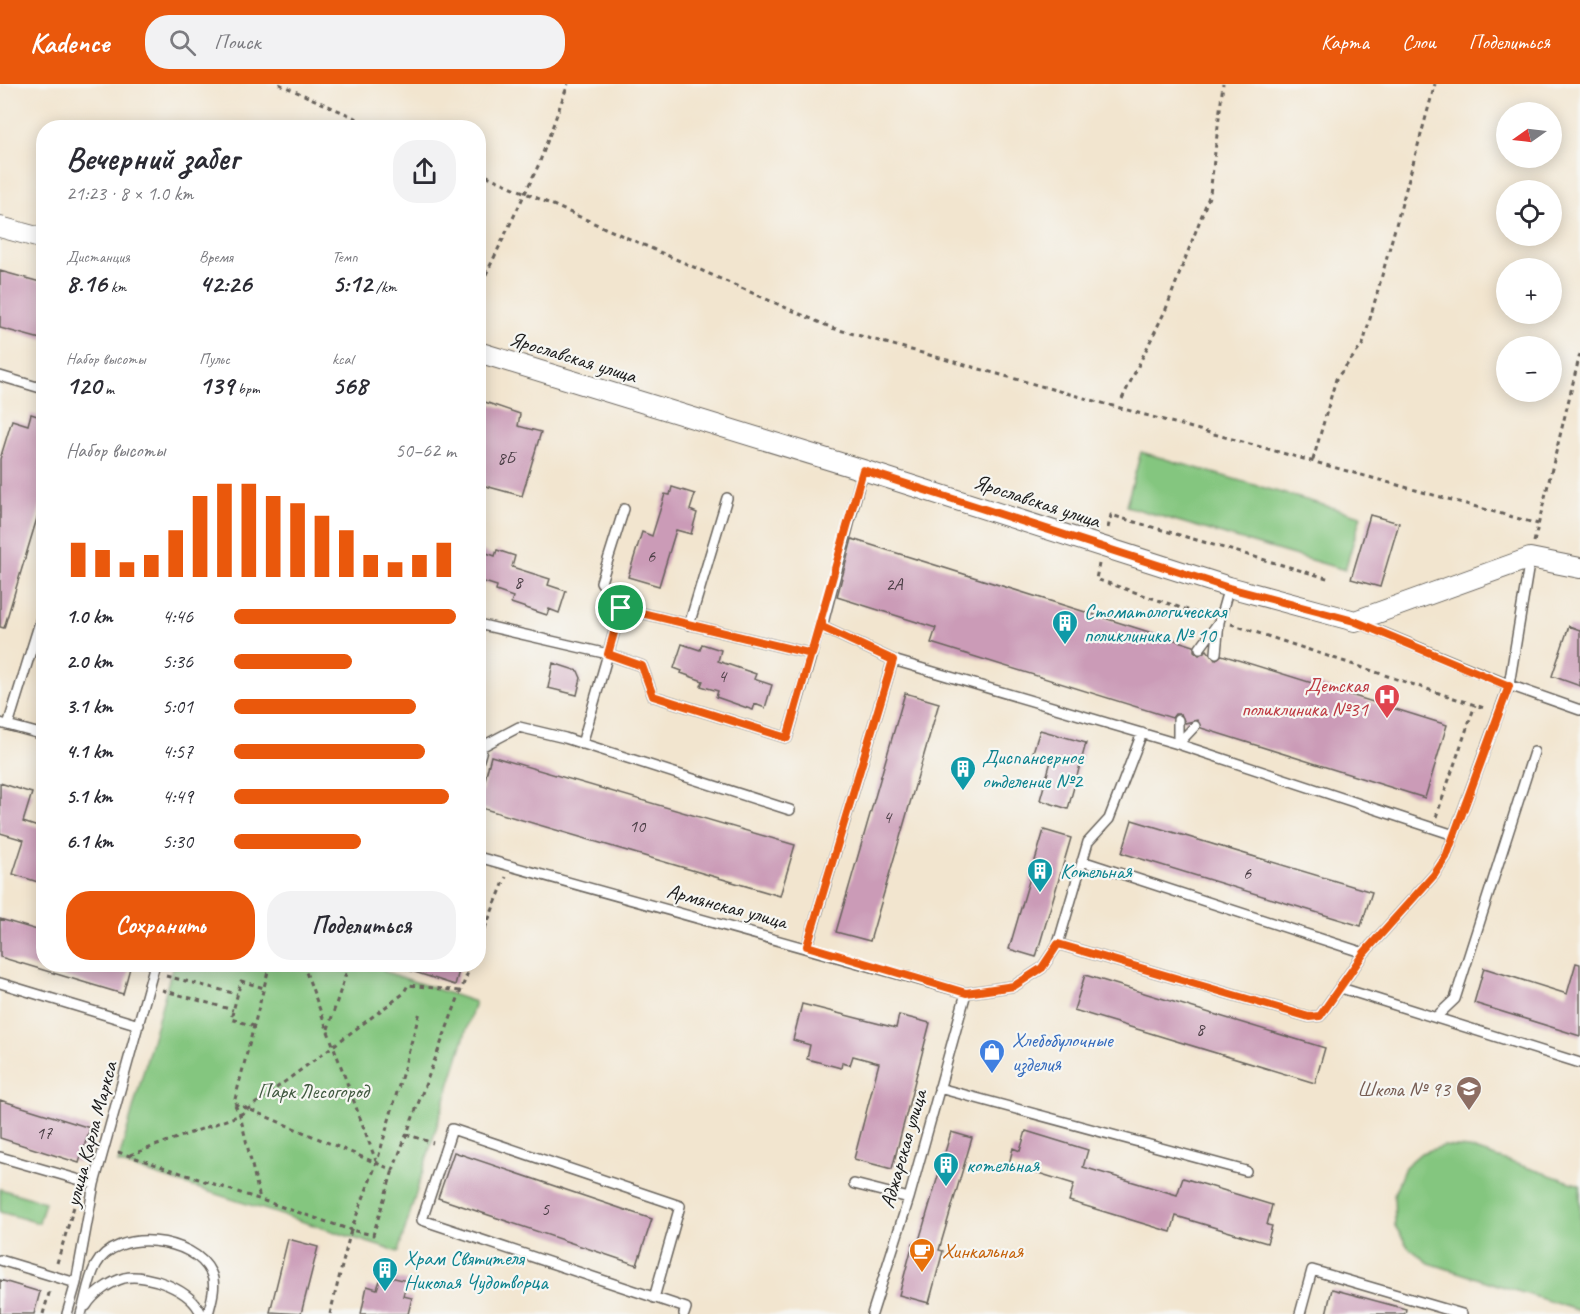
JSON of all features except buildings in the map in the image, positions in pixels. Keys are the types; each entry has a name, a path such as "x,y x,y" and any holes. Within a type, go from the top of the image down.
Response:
{"street":[{"path":"0,227 36,237"},
{"name":"Ярославская улица","path":"486,354 863,470 1229,588 1354,621"},
{"path":"1354,621 1530,558 1580,568"}],"lane":[{"path":"0,376 36,387"},
{"path":"486,626 608,654 642,666 653,696 787,738 822,622 863,470"},
{"path":"689,625 728,498"},
{"path":"624,509 601,582 621,608 812,654"},
{"path":"1058,944 1309,1017 1320,1016 1364,953 1434,875 1446,857 1509,686 1530,558"},
{"path":"1216,653 1219,621 1229,588"},
{"path":"582,744 621,608"},
{"path":"1200,648 1219,621"},
{"path":"1354,621 1509,686 1580,710"},
{"path":"822,622 822,627 893,660 1178,744 1454,835"},
{"path":"36,649 4,724 36,733"},
{"path":"807,946 893,660"},
{"path":"1178,720 1178,744"},
{"path":"1178,744 1195,726"},
{"path":"486,744 519,727 582,744 790,810"},
{"path":"966,993 1014,986 1042,968 1058,944 1088,842 1109,819 1142,733"},
{"path":"1436,1017 1455,999 1534,752"},
{"name":"Армянская улица","path":"486,859 807,946 966,993"},
{"path":"1082,861 1364,953"},
{"name":"улица Карла Маркса","path":"67,1314 76,1282 94,1184 153,972"},
{"path":"0,983 139,1025"},
{"path":"1341,988 1580,1063"},
{"name":"Аджарская улица","path":"872,1314 909,1198 966,993"},
{"path":"939,1088 1246,1171"},
{"path":"654,1298 680,1206 452,1130 422,1220 654,1298 686,1308 684,1314"},
{"path":"0,1157 94,1184"},
{"path":"854,1184 909,1198"},
{"path":"82,1314 96,1264 117,1247 131,1241 144,1240 191,1251 204,1261 212,1275 213,1290 208,1314"},
{"path":"0,1260 76,1282"},
{"path":"1300,1314 1312,1270 1461,1314"},
{"path":"82,1314 91,1298 124,1278 165,1284 182,1291 201,1314"}],"path":[{"path":"279,84 360,120"},
{"path":"486,275 526,193 568,84"},
{"path":"1122,399 1166,309 1210,194 1223,84"},
{"path":"1313,460 1336,379 1363,344 1435,84"},
{"path":"486,176 831,328 1538,524"},
{"path":"1530,558 1580,354"},
{"path":"1111,515 1330,579"},
{"path":"1096,579 1500,714"},
{"path":"1432,828 1475,705"},
{"path":"486,925 510,866"},
{"path":"260,1199 240,1115 234,1103 268,972"},
{"path":"306,972 377,1162"},
{"path":"327,1030 346,972"},
{"path":"118,1154 128,1155 351,1230 373,1235 393,1170 468,972"},
{"path":"166,975 237,994"},
{"path":"254,1026 231,1019 237,994 241,981 264,988"},
{"path":"128,1155 240,1115 403,994 408,985 460,991"},
{"path":"162,990 233,1010"},
{"path":"330,1314 351,1230 377,1162 420,1012"},
{"path":"234,1103 393,1170"},
{"path":"406,1134 446,1148"}],"green space":[{"path":"1141,452 1361,516 1345,570 1126,506"},
{"name":"Парк Лесогород","path":"171,972 386,972 475,1002 398,1252 118,1163"},
{"path":"1444,1146 1469,1148 1580,1185 1580,1311 1429,1263 1408,1247 1395,1226 1394,1194 1405,1167 1421,1153"},
{"path":"0,1189 45,1202 39,1223 0,1212"}],"place":[{"name":"Стоматологическая поликлиника № 10","path":"1065,646"},
{"name":"Детская поликлиника №31","path":"1387,720"},
{"name":"Диспансерное отделение №2","path":"963,792"},
{"name":"Котельная","path":"1040,894"},
{"name":"Хлебобулочные изделия","path":"992,1075"},
{"name":"Школа № 93","path":"1469,1112"},
{"name":"котельная","path":"946,1188"},
{"name":"Хинкальная","path":"922,1274"},
{"name":"Храм Святителя Николая Чудотворца","path":"385,1293"}],"route":[{"path":"621,608 608,654 642,666 653,696 787,738 822,622 863,470 1229,588 1354,621 1509,686 1446,857 1401,914 1364,953 1329,1007 1317,1018 1058,944 1042,968 1014,986 966,993 807,946 893,660 822,627 822,622 812,654 621,608"}]}
